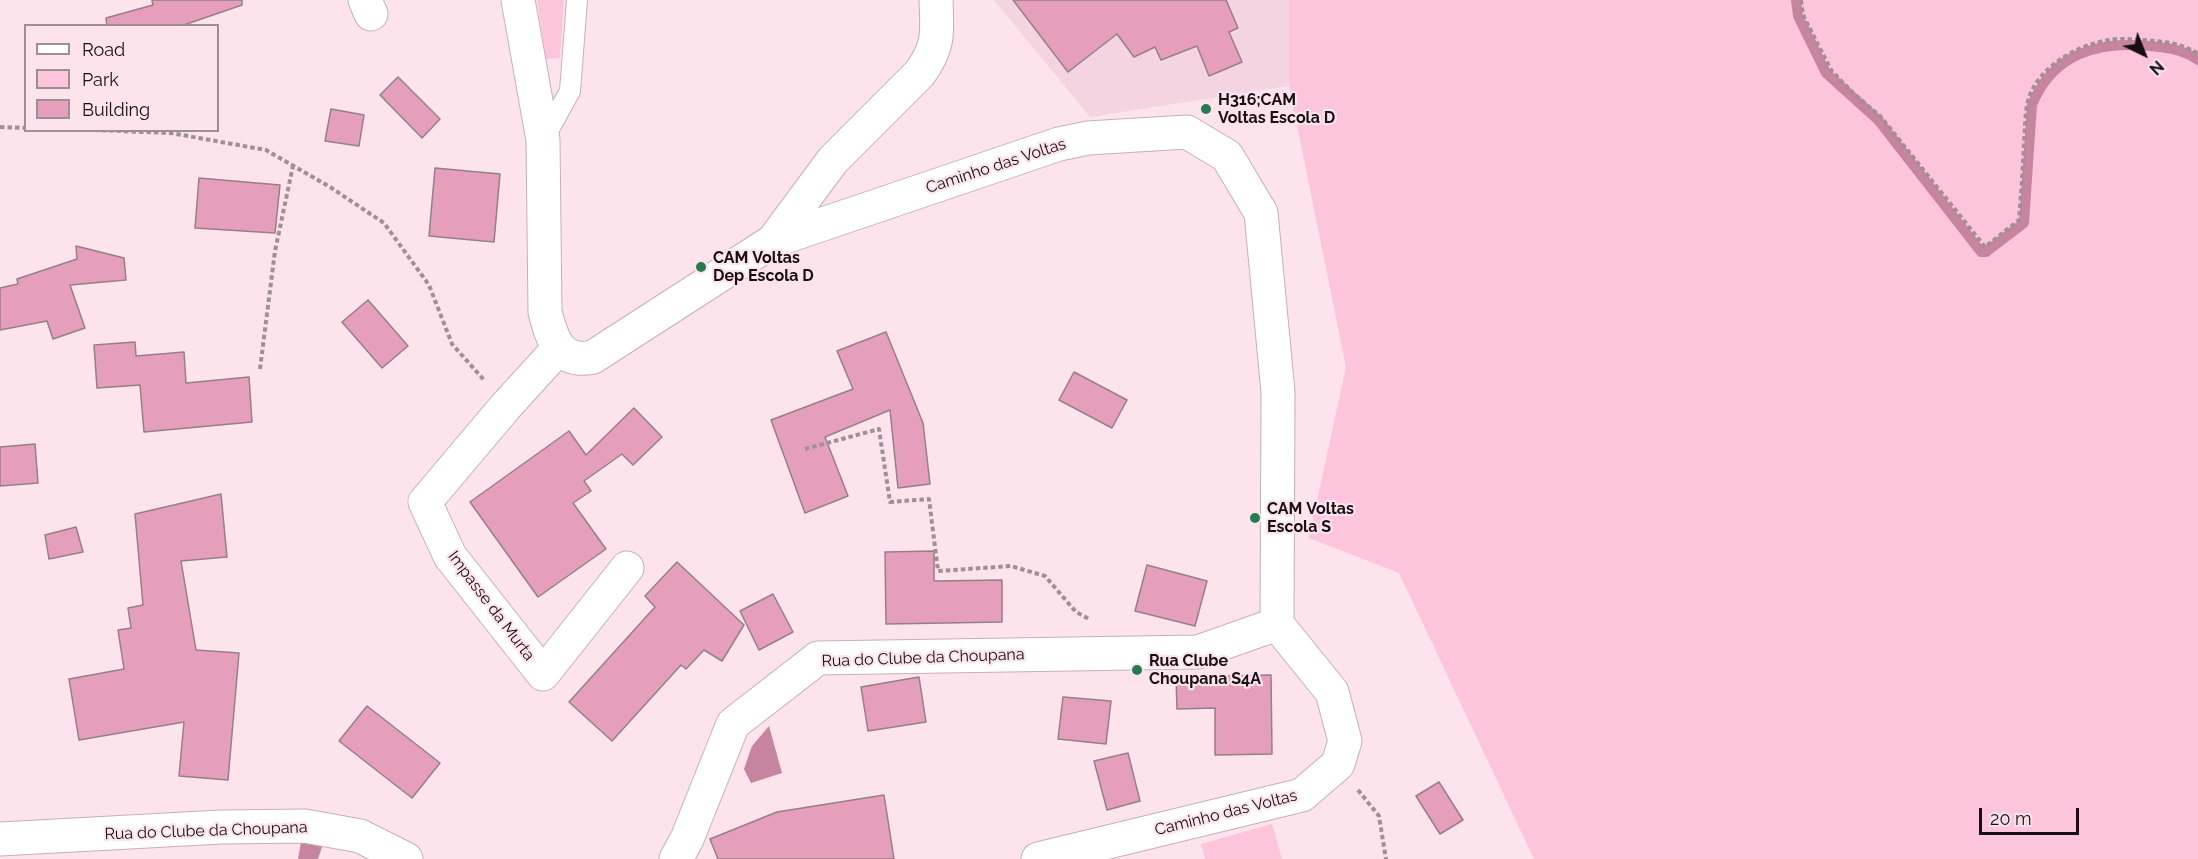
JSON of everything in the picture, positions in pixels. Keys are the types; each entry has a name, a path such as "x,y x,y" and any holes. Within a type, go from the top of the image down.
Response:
{"street":[{"path":"518,0 543,140 545,312 558,349"},
{"path":"773,241 833,160 920,73 932,56 937,37 936,0"},
{"name":"Caminho das Voltas","path":"558,349 570,357 581,359 593,357 773,241 1059,144 1088,138 1187,132 1227,156 1261,213 1278,392 1277,624"},
{"name":"Impasse da Murta","path":"558,349 506,405 425,502 450,556 543,674 627,568"},
{"path":"1277,624 1332,692 1345,741 1338,764"},
{"name":"Rua do Clube da Choupana","path":"676,859 687,839 733,724 818,658 1198,652 1277,624"},
{"name":"Caminho das Voltas","path":"1038,859 1302,795 1338,764"},
{"name":"Rua do Clube da Choupana","path":"0,839 220,827 304,826 360,836 406,859"}],"lane":[{"path":"543,140 570,91 577,0"}],"path":[{"path":"1801,0 1803,15 1831,70 1881,117 1985,247 2019,220 2027,104 2034,85 2046,72 2067,54 2087,45 2117,39 2177,44 2198,54"},
{"path":"0,127 24,128"},
{"path":"145,132 171,133 266,150 384,223 429,285 452,344 506,405"},
{"path":"260,369 275,251 293,166"},
{"path":"805,448 879,429 890,502 929,499 938,571 1011,566 1045,576 1076,612 1097,622"},
{"path":"1338,764 1379,816 1386,859"}],"shaded area":[{"path":"994,0 1289,0 1289,86 1090,117"},
{"path":"769,726 782,773 751,783 744,769 752,746"},
{"path":"301,842 323,844 318,859 298,859"}],"green space":[{"path":"537,0 564,0 560,58 546,59"},
{"path":"1289,0 2198,0 2198,859 1534,859 1399,573 1309,538 1346,367 1289,86"},
{"path":"1272,824 1282,859 1205,859 1201,844"}],"building":[{"path":"152,0 242,0 242,5 187,24 107,24 106,18 153,5"},
{"path":"1013,0 1226,0 1238,28 1229,32 1242,62 1209,76 1197,46 1161,60 1155,47 1134,57 1117,34 1068,72"},
{"path":"398,77 440,119 422,138 380,95"},
{"path":"331,109 364,115 359,146 325,141"},
{"path":"435,168 500,174 494,242 429,236"},
{"path":"199,178 280,185 275,233 195,228"},
{"path":"76,246 124,258 126,280 70,285 85,328 53,339 47,321 0,330 0,288 18,284 17,279 77,259"},
{"path":"368,300 408,346 382,368 342,322"},
{"path":"886,332 923,423 930,484 898,488 890,410 825,437 848,496 805,513 771,420 853,389 837,351"},
{"path":"135,342 136,356 184,352 186,383 249,377 252,422 144,432 140,385 97,388 94,345"},
{"path":"1074,372 1127,400 1112,428 1059,400"},
{"path":"634,408 662,437 633,465 622,454 584,481 591,491 573,503 606,549 538,597 470,502 569,431 586,455"},
{"path":"35,444 38,483 0,486 0,447"},
{"path":"221,494 227,557 181,561 196,650 239,653 228,780 179,776 184,722 79,740 69,679 124,669 118,630 131,628 128,608 143,605 135,514"},
{"path":"76,527 83,552 49,559 45,535"},
{"path":"934,551 934,581 1002,580 1002,622 886,624 885,552"},
{"path":"677,562 744,625 722,661 704,650 686,669 681,665 612,741 569,702 655,607 645,596"},
{"path":"1147,565 1207,581 1195,626 1135,611"},
{"path":"773,594 793,632 759,650 740,611"},
{"path":"1271,675 1272,754 1215,755 1215,708 1177,709 1176,677"},
{"path":"919,677 926,722 868,731 861,687"},
{"path":"1063,697 1111,701 1106,744 1058,739"},
{"path":"367,706 440,763 412,798 339,741"},
{"path":"1128,753 1140,801 1107,810 1094,761"},
{"path":"1439,782 1463,820 1440,834 1416,796"},
{"path":"884,795 894,859 718,859 710,839 777,812"}],"waterway":[{"path":"1796,0 1798,16 1826,73 1878,120 1981,252 1986,252 2024,223 2032,105 2041,87 2052,73 2079,54 2113,46 2169,48 2186,53 2198,60"}],"place":[{"name":"H316;CAM Voltas Escola D","path":"1206,109"},
{"name":"CAM Voltas Dep Escola D","path":"701,267"},
{"name":"CAM Voltas Escola S","path":"1255,518"},
{"name":"Rua Clube Choupana S4A","path":"1137,670"}]}
